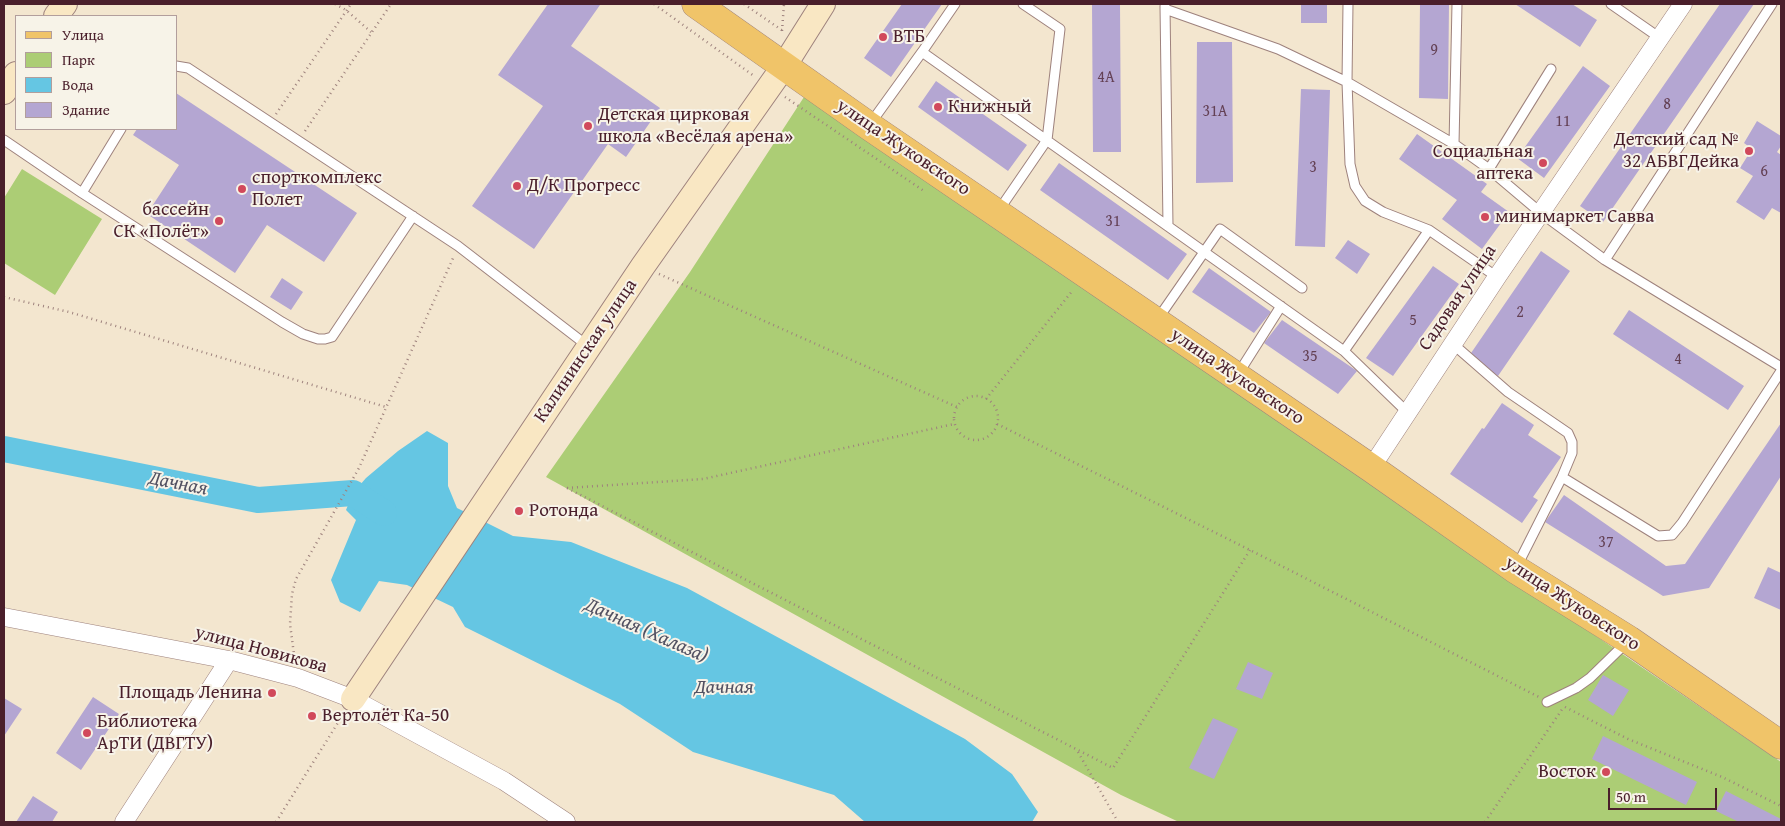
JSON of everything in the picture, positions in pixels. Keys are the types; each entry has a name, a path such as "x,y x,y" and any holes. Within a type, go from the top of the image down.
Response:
{"main road":[{"name":"улица Жуковского","path":"696,4 869,126 1084,271 1515,569 1629,640 1781,745"}],"street":[{"path":"57,15 65,4"},
{"name":"Калининская улица","path":"352,700 643,266 784,66 790,37 823,4"},
{"name":"Садовая улица","path":"1371,468 1683,4"},
{"name":"улица Новикова","path":"4,617 229,660 298,678 352,700 504,781 566,822"},
{"path":"124,822 229,660"}],"lane":[{"path":"869,126 955,4"},
{"path":"997,213 1047,140 1060,29 1023,4"},
{"path":"1348,4 1347,82 1350,164 1355,186 1365,201 1384,212 1429,230 1497,278"},
{"path":"1454,144 1457,4"},
{"path":"1611,4 1660,38"},
{"path":"1605,260 1772,4"},
{"path":"1168,226 1165,7 1278,49 1347,82 1454,144 1489,169 1541,213 1605,260 1781,367"},
{"path":"922,52 1344,351 1408,413"},
{"path":"178,66 188,68 458,246 589,347"},
{"path":"1489,169 1551,68"},
{"path":"82,193 120,130"},
{"path":"4,140 82,193 282,322 303,334 318,339 332,337 413,216"},
{"path":"1156,322 1220,229 1302,288"},
{"path":"1344,351 1429,230"},
{"path":"1236,377 1281,306"},
{"path":"1453,344 1508,392 1568,433 1572,442 1572,453 1562,477 1515,569"},
{"path":"1562,477 1658,536 1672,535 1682,523 1781,371"},
{"path":"1547,702 1576,688 1590,678 1629,640"}],"path":[{"path":"336,4 372,32"},
{"path":"270,121 351,4"},
{"path":"299,140 390,4"},
{"path":"744,4 790,37"},
{"path":"784,4 790,37"},
{"path":"298,678 290,624 292,594 296,579 359,468 458,246"},
{"path":"643,266 956,407"},
{"path":"986,399 1072,290 1084,271"},
{"path":"4,297 69,312 386,407"},
{"path":"980,396 986,399 992,403 998,416 997,424 990,435 976,440 962,435 954,424 953,418 956,407 967,398 980,396"},
{"path":"954,424 703,479 567,488 1113,768 1250,550"},
{"path":"997,424 1250,550 1547,702 1564,706 1628,739 1722,777 1781,806"},
{"path":"276,822 352,700"},
{"path":"1484,822 1564,706"},
{"path":"1077,750 1118,822"}],"green space":[{"path":"804,97 1781,762 1781,822 1179,822 1121,795 546,477 690,272"},
{"path":"22,169 102,219 55,295 4,263 4,198"}],"water":[{"name":"Дачная","path":"427,431 448,443 448,486 457,508 513,536 571,542 687,588 965,739 1012,774 1038,812 1032,822 865,822 834,795 693,752 620,704 465,627 453,607 407,585 379,581 360,612 340,602 331,580 356,520 346,510 353,493 366,478 398,451"}],"building":[{"name":"Детская цирковая школа «Весёлая арена»","path":"548,4 600,5 571,46 660,108 626,157 608,144 534,249 472,206 543,106 498,75"},
{"path":"902,4 942,4 891,77 864,58"},
{"path":"1092,4 1120,4 1121,152 1093,152"},
{"path":"1301,4 1327,4 1327,23 1301,23"},
{"path":"1420,4 1449,4 1448,99 1419,98"},
{"path":"1515,4 1572,4 1597,20 1580,47"},
{"path":"1720,4 1754,4 1603,222 1580,206"},
{"path":"1197,42 1232,42 1233,182 1196,183"},
{"path":"1583,66 1610,86 1544,178 1517,158"},
{"path":"936,81 1027,145 1008,171 918,107"},
{"path":"1301,89 1330,90 1325,247 1295,246"},
{"name":"спорткомплекс Полет","path":"178,94 357,213 324,262 267,225 235,273 147,214 179,165 133,135 136,130 178,130"},
{"path":"1757,121 1781,136 1781,146 1777,152 1781,155 1781,213 1772,208 1764,220 1736,202 1753,176 1740,168 1752,149 1744,143"},
{"path":"1417,134 1487,184 1481,192 1509,212 1482,249 1442,219 1457,200 1399,159"},
{"path":"1059,163 1187,254 1168,280 1040,190"},
{"path":"1348,240 1370,254 1357,274 1335,258"},
{"path":"1541,251 1570,271 1498,376 1469,356"},
{"path":"1433,266 1459,284 1393,376 1366,358"},
{"path":"1209,268 1271,312 1254,333 1192,292"},
{"path":"282,278 303,292 291,310 270,297"},
{"path":"1629,310 1744,386 1728,410 1613,334"},
{"path":"1282,320 1357,371 1338,394 1264,343"},
{"path":"1502,403 1534,425 1528,435 1561,457 1533,497 1538,500 1522,523 1450,474"},
{"path":"1781,423 1781,476 1709,588 1663,596 1545,522 1564,495 1666,566 1685,564"},
{"path":"1768,567 1781,573 1781,610 1754,598"},
{"path":"1248,662 1273,673 1262,699 1236,689"},
{"path":"1603,675 1629,690 1613,716 1588,700"},
{"name":"Библиотека АрТИ (ДВГТУ)","path":"93,697 119,714 81,770 56,753"},
{"path":"4,698 22,709 4,736"},
{"path":"1213,718 1238,729 1214,779 1189,768"},
{"path":"1603,736 1697,782 1686,805 1592,759"},
{"path":"1726,791 1781,819 1781,822 1739,822 1716,811"},
{"path":"33,796 58,812 52,822 16,822"}],"waterway":[{"name":"Дачная","path":"4,449 258,500 353,493 384,513"}],"place":[{"name":"ВТБ","path":"883,37"},
{"name":"Книжный","path":"938,107"},
{"name":"Детская цирковая школа «Весёлая арена»","path":"588,126"},
{"name":"Детский сад № 32 АБВГДейка","path":"1749,151"},
{"name":"Социальная аптека","path":"1543,163"},
{"name":"Д/К Прогресс","path":"517,186"},
{"name":"спорткомплекс Полет","path":"242,189"},
{"name":"минимаркет Савва","path":"1485,217"},
{"name":"бассейн СК «Полёт»","path":"219,221"},
{"name":"Ротонда","path":"519,511"},
{"name":"Площадь Ленина","path":"272,693"},
{"name":"Вертолёт Ка-50","path":"312,716"},
{"name":"Библиотека АрТИ (ДВГТУ)","path":"87,733"},
{"name":"Восток","path":"1606,772"}],"water label":[{"name":"Дачная (Халаза)","path":"646,631"}]}
